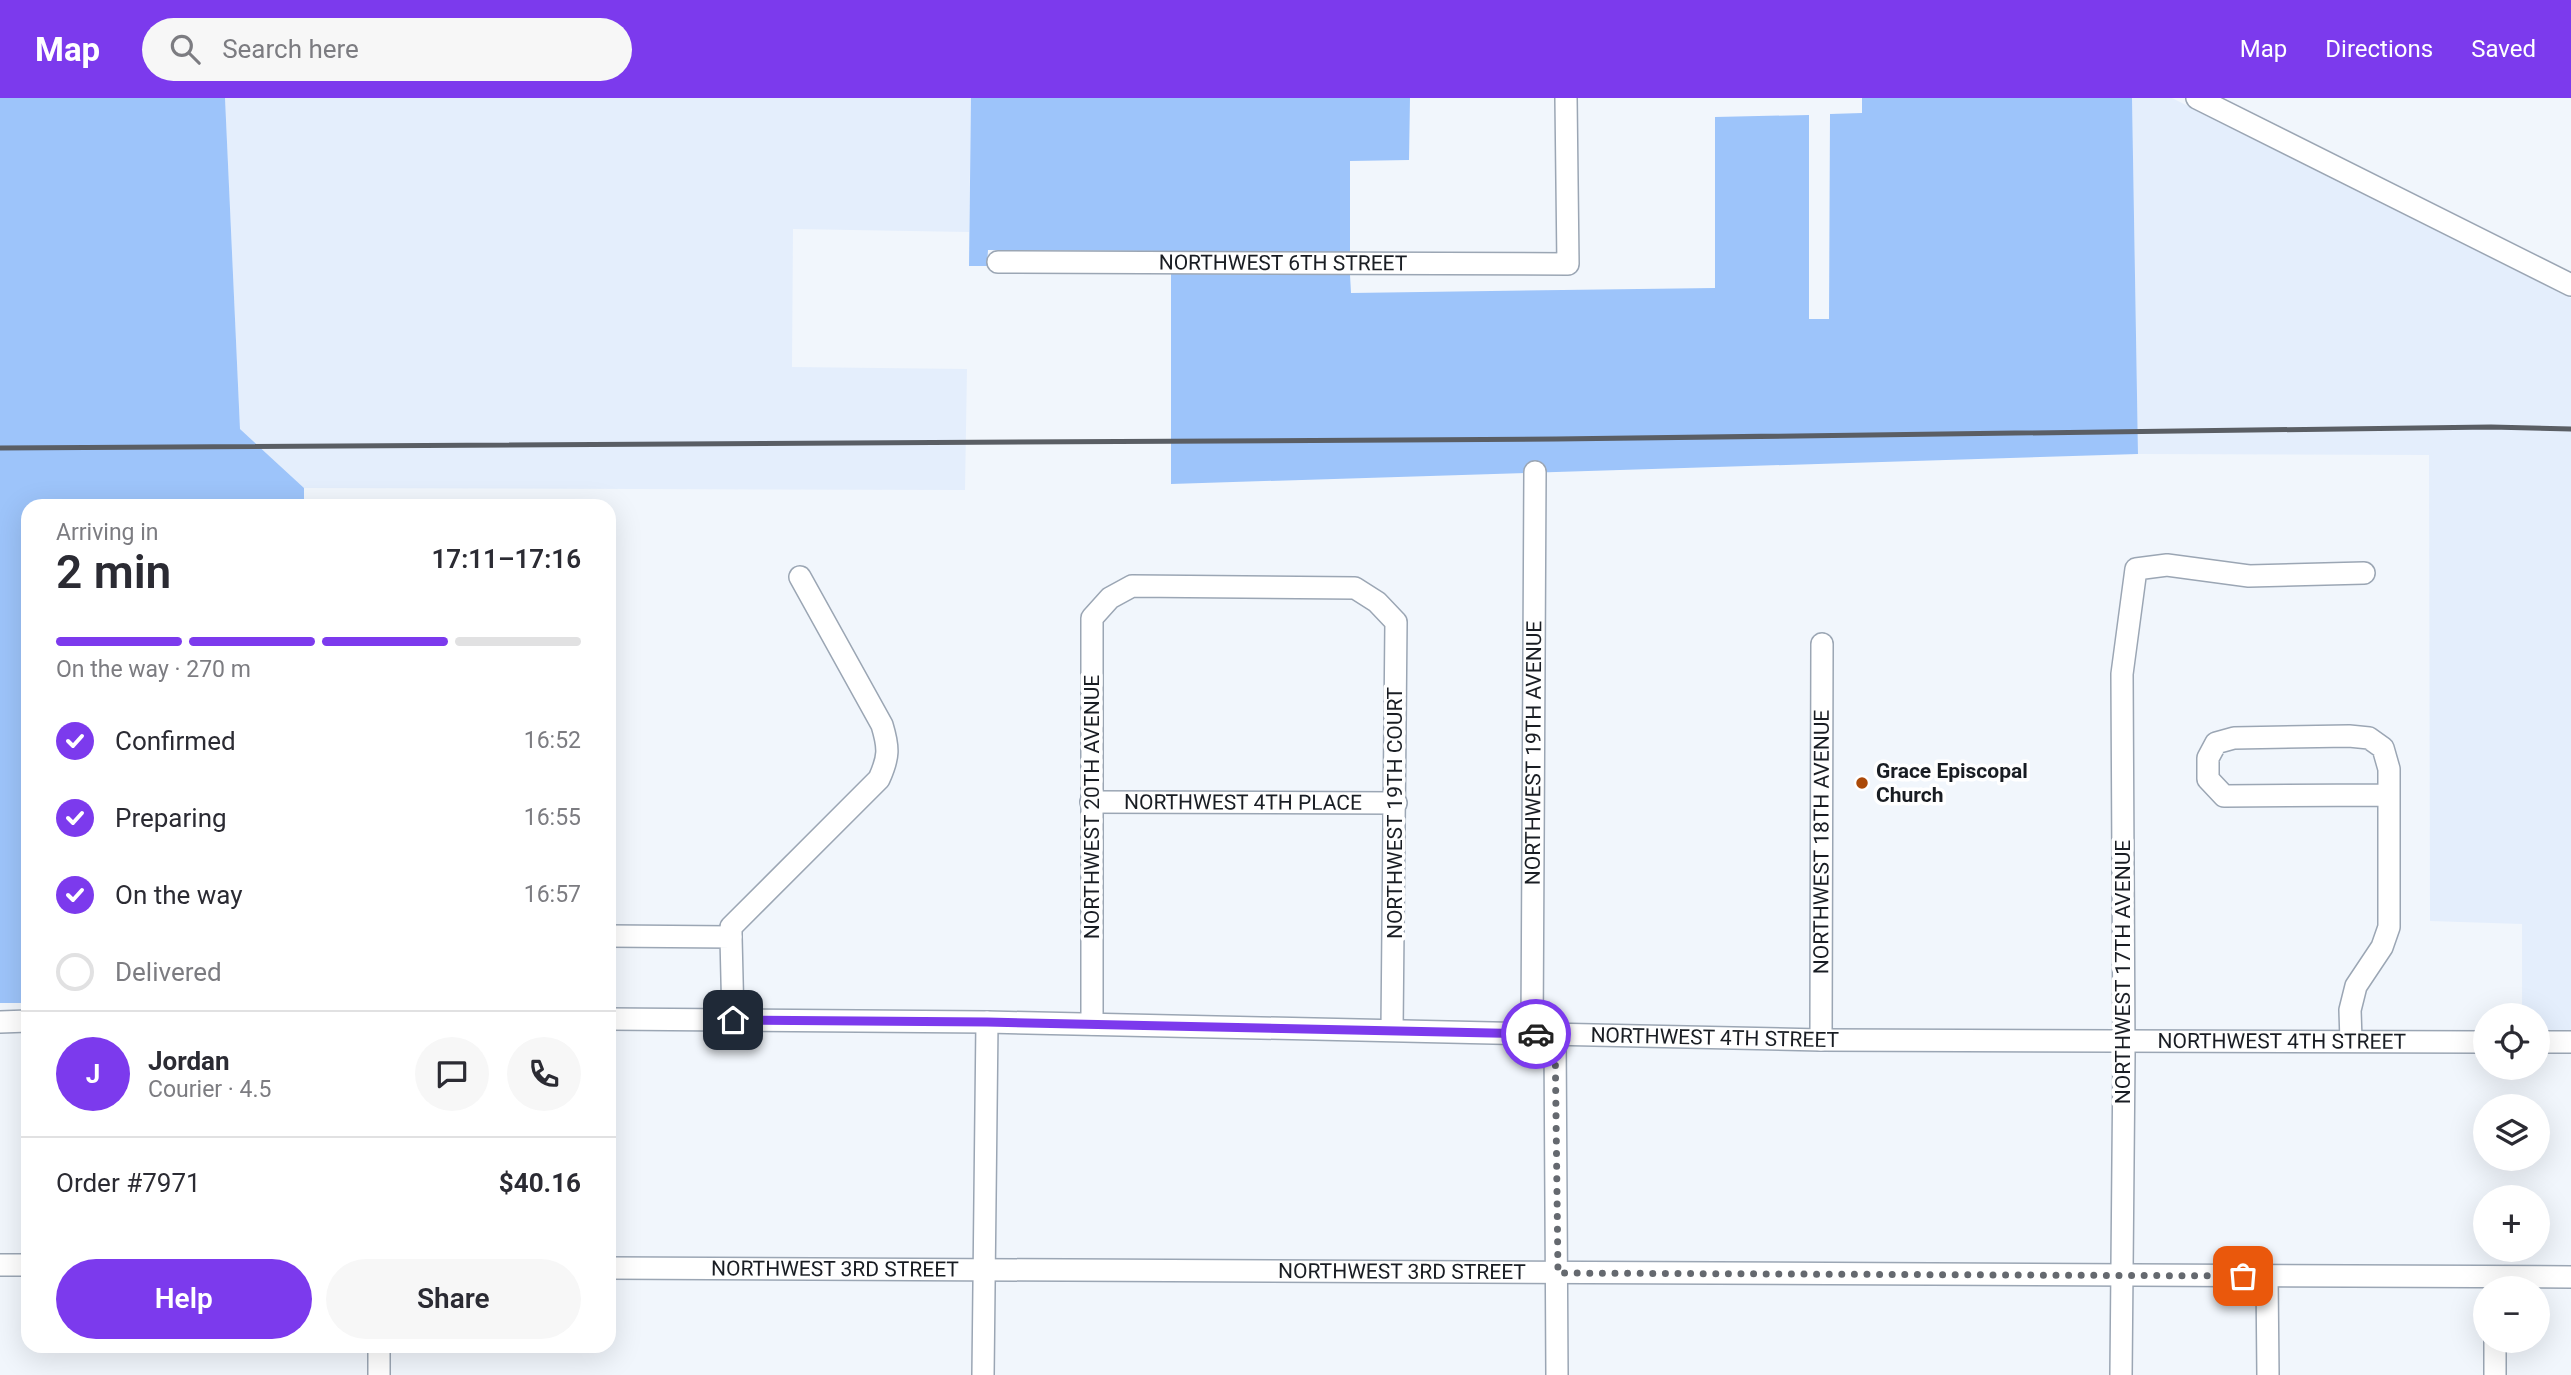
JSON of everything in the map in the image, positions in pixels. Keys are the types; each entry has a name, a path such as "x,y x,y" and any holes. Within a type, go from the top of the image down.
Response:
{"street":[{"name":"NORTHWEST 6TH STREET","path":"998,262 1568,264 1566,98"},
{"path":"2197,98 2571,285"},
{"name":"NORTHWEST 19TH AVENUE","path":"1532,1033 1535,472"},
{"name":"NORTHWEST 17TH AVENUE","path":"2122,1375 2122,674 2136,569 2167,565 2249,576 2364,573"},
{"path":"733,1020 730,926 879,779 887,762 888,743 882,725 800,578"},
{"name":"NORTHWEST 19TH COURT","path":"1110,598 1132,586 1354,588 1377,602 1396,622 1392,1030"},
{"name":"NORTHWEST 20TH AVENUE","path":"1092,1024 1092,618 1110,598"},
{"name":"NORTHWEST 18TH AVENUE","path":"1821,1040 1822,645"},
{"path":"2351,1041 2350,1010 2356,986 2382,947 2389,926 2389,769 2383,748 2369,738 2234,738 2216,743 2208,758 2208,779 2224,796 2388,795"},
{"name":"NORTHWEST 4TH PLACE","path":"1091,802 1396,803"},
{"path":"616,936 730,937"},
{"name":"NORTHWEST 4TH STREET","path":"616,1019 987,1022 1821,1040 2473,1042"},
{"path":"0,1022 21,1021"},
{"path":"983,1375 987,1022"},
{"path":"1555,1034 1557,1375"},
{"path":"2550,1042 2571,1042"},
{"path":"0,1265 21,1265"},
{"name":"NORTHWEST 3RD STREET","path":"616,1268 2267,1276 2473,1281"},
{"path":"2267,1276 2268,1375"},
{"name":"NORTHWEST 3RD STREET","path":"2550,1278 2571,1277"},
{"path":"379,1353 379,1375"},
{"path":"2495,1353 2495,1375"}],"shaded area":[{"path":"0,98 225,98 240,429 304,488 304,499 21,499 21,1003 0,1003"},
{"path":"225,98 971,98 969,232 793,229 792,367 967,369 965,490 304,488 240,429"},
{"path":"971,98 1410,98 1409,160 1350,161 1350,252 988,250 987,266 969,266"},
{"path":"1862,98 2132,98 2138,454 1171,484 1171,274 1350,275 1351,293 1715,288 1715,117 1809,115 1809,319 1829,319 1830,114 1862,113"},
{"path":"2132,98 2172,98 2571,298 2571,1030 2550,1030 2550,1003 2522,1003 2522,924 2430,921 2429,455 2138,454"}],"railway":[{"path":"0,448 1556,439 2491,427 2571,429"}],"way so far":[{"path":"1536,1034 1555,1034 1558,1273 2243,1276"}],"place":[{"name":"Grace Episcopal Church","path":"1862,783"}],"route":[{"path":"733,1020 987,1022 1536,1034"}]}
